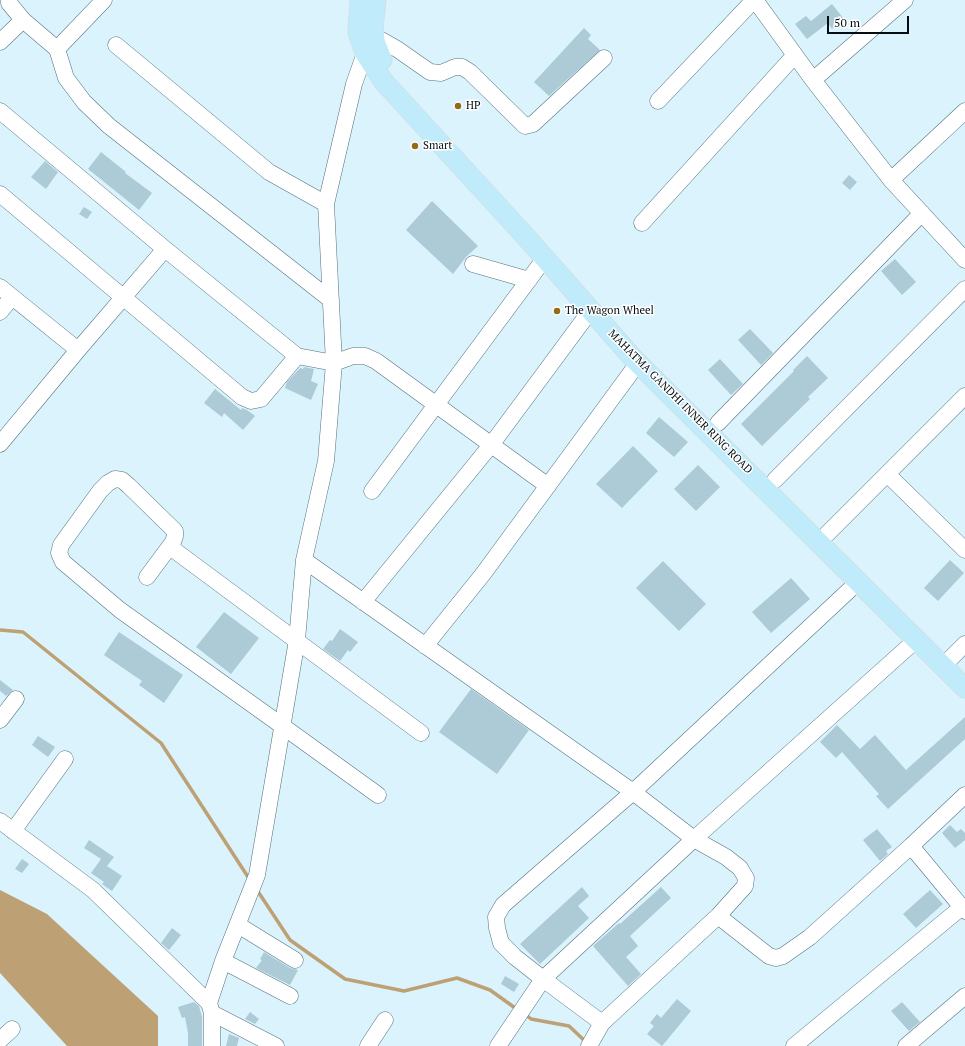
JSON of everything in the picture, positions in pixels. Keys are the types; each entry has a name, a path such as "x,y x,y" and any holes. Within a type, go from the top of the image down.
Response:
{"main road":[{"name":"MAHATMA GANDHI INNER RING ROAD","path":"360,0 358,32 371,44 393,75 638,343 958,665"},
{"name":"MAHATMA GANDHI INNER RING ROAD","path":"376,0 371,44 389,87 545,258 638,363 965,688"}],"street":[{"path":"9,0 9,3 23,20 57,49 66,78 84,102 108,126 331,300"},
{"path":"57,49 104,0"},
{"path":"658,101 755,0 813,80 891,180 964,258"},
{"path":"813,80 905,0"},
{"path":"0,42 23,20"},
{"path":"212,1046 211,1008 222,961 238,926 257,875 281,724 297,640 304,560 326,461 334,363 326,204 354,84 371,44 397,49 430,72 441,73 455,67 462,67 470,72 525,126 533,124 604,58"},
{"path":"116,45 269,172 326,204"},
{"path":"642,223 795,55"},
{"path":"891,180 965,111"},
{"path":"0,112 297,356 334,363 353,356 365,356 376,361 548,486"},
{"path":"0,194 242,397 251,401 261,399 297,356"},
{"path":"718,423 922,213"},
{"path":"0,444 165,248"},
{"path":"372,491 545,258"},
{"path":"472,264 529,280"},
{"path":"775,480 965,289"},
{"path":"0,312 6,292 78,350"},
{"path":"363,602 491,444 591,310"},
{"path":"425,646 483,574 638,363"},
{"path":"827,534 965,398"},
{"path":"887,474 965,550"},
{"path":"147,577 170,547 175,536 175,531 122,480 115,479 108,483 100,491 61,545 59,553 63,562 120,610 378,795"},
{"path":"170,547 421,733"},
{"path":"304,560 633,792 694,839 726,856 740,868 746,878 745,886 718,916 602,1023 590,1044"},
{"path":"602,1023 515,957 501,943 496,917 503,905 633,792 858,582"},
{"path":"498,1046 543,979 694,839 916,640"},
{"path":"958,665 965,644"},
{"path":"0,720 16,699"},
{"path":"13,831 65,759"},
{"path":"718,916 769,956 776,958 783,956 810,936 911,846 965,795"},
{"path":"0,821 93,890 211,1008 276,1046"},
{"path":"794,1046 963,909 911,846"},
{"path":"238,926 295,960"},
{"path":"222,961 290,996"},
{"path":"906,1046 965,996"},
{"path":"368,1046 385,1020"},
{"path":"0,1040 12,1029"}],"shaded area":[{"path":"0,890 47,914 158,1016 158,1046 67,1046 0,973"}],"building":[{"path":"832,4 844,19 832,29 828,23 807,39 795,24 806,16 811,21"},
{"path":"584,28 591,35 588,39 600,50 549,96 534,82"},
{"path":"101,152 126,172 125,173 152,193 139,210 88,169"},
{"path":"45,161 58,172 46,189 31,177"},
{"path":"849,175 857,182 850,190 842,183"},
{"path":"432,201 478,246 466,257 453,274 406,230"},
{"path":"84,207 92,212 87,219 79,214"},
{"path":"895,259 916,282 902,295 881,271"},
{"path":"750,329 773,353 761,365 738,340"},
{"path":"807,356 828,378 808,397 810,399 762,446 741,424"},
{"path":"720,359 743,384 731,395 708,370"},
{"path":"304,367 314,369 311,381 318,384 311,400 285,388 287,382 300,368 303,369"},
{"path":"215,389 241,410 242,408 247,410 255,416 243,430 224,413 222,417 204,403"},
{"path":"659,417 688,442 674,457 646,433"},
{"path":"633,446 658,471 622,508 596,484"},
{"path":"698,465 720,487 696,511 674,489"},
{"path":"950,560 964,573 938,601 924,588"},
{"path":"663,561 706,604 679,631 636,588"},
{"path":"791,578 810,599 771,633 752,612"},
{"path":"224,612 259,638 231,674 196,647"},
{"path":"340,629 358,642 350,652 348,650 340,661 323,649 330,640 332,641"},
{"path":"119,632 183,675 164,703 139,685 142,681 104,655"},
{"path":"0,680 13,690 6,696 0,691"},
{"path":"471,689 529,730 497,774 439,732"},
{"path":"965,717 965,739 888,809 876,796 879,794 842,752 836,758 820,742 837,725 860,749 875,735 906,770"},
{"path":"38,736 55,747 48,757 32,745"},
{"path":"950,825 957,832 961,829 965,833 965,840 955,848 942,833"},
{"path":"877,829 892,847 886,851 888,854 880,861 863,840"},
{"path":"89,840 114,857 107,866 122,876 112,891 102,884 104,882 91,873 101,859 84,848"},
{"path":"22,859 29,864 22,873 15,869"},
{"path":"582,887 589,896 578,906 589,918 540,964 520,944"},
{"path":"661,887 671,898 630,936 638,946 626,957 641,974 628,986 593,946"},
{"path":"930,890 943,904 916,928 903,914"},
{"path":"172,928 181,935 169,950 161,943"},
{"path":"264,952 290,968 298,970 290,985 256,968 262,960 260,959"},
{"path":"505,976 519,984 514,992 501,984"},
{"path":"677,999 691,1011 662,1046 647,1034 654,1026 650,1023 657,1014 661,1018"},
{"path":"194,1002 199,1006 202,1017 202,1046 188,1046 188,1033 185,1017 182,1018 178,1007"},
{"path":"902,1002 920,1022 909,1031 891,1011"},
{"path":"250,1012 259,1019 255,1024 245,1019"},
{"path":"229,1034 239,1038 237,1046 226,1046"}],"waterway":[{"path":"0,630 23,632 161,743 250,880"},
{"path":"257,890 290,940 345,979 404,991 457,978 490,990 518,1010"},
{"path":"525,1014 531,1019 569,1026 586,1042"}],"place":[{"name":"HP","path":"458,106"},
{"name":"Smart","path":"415,146"},
{"name":"The Wagon Wheel","path":"557,311"}]}
